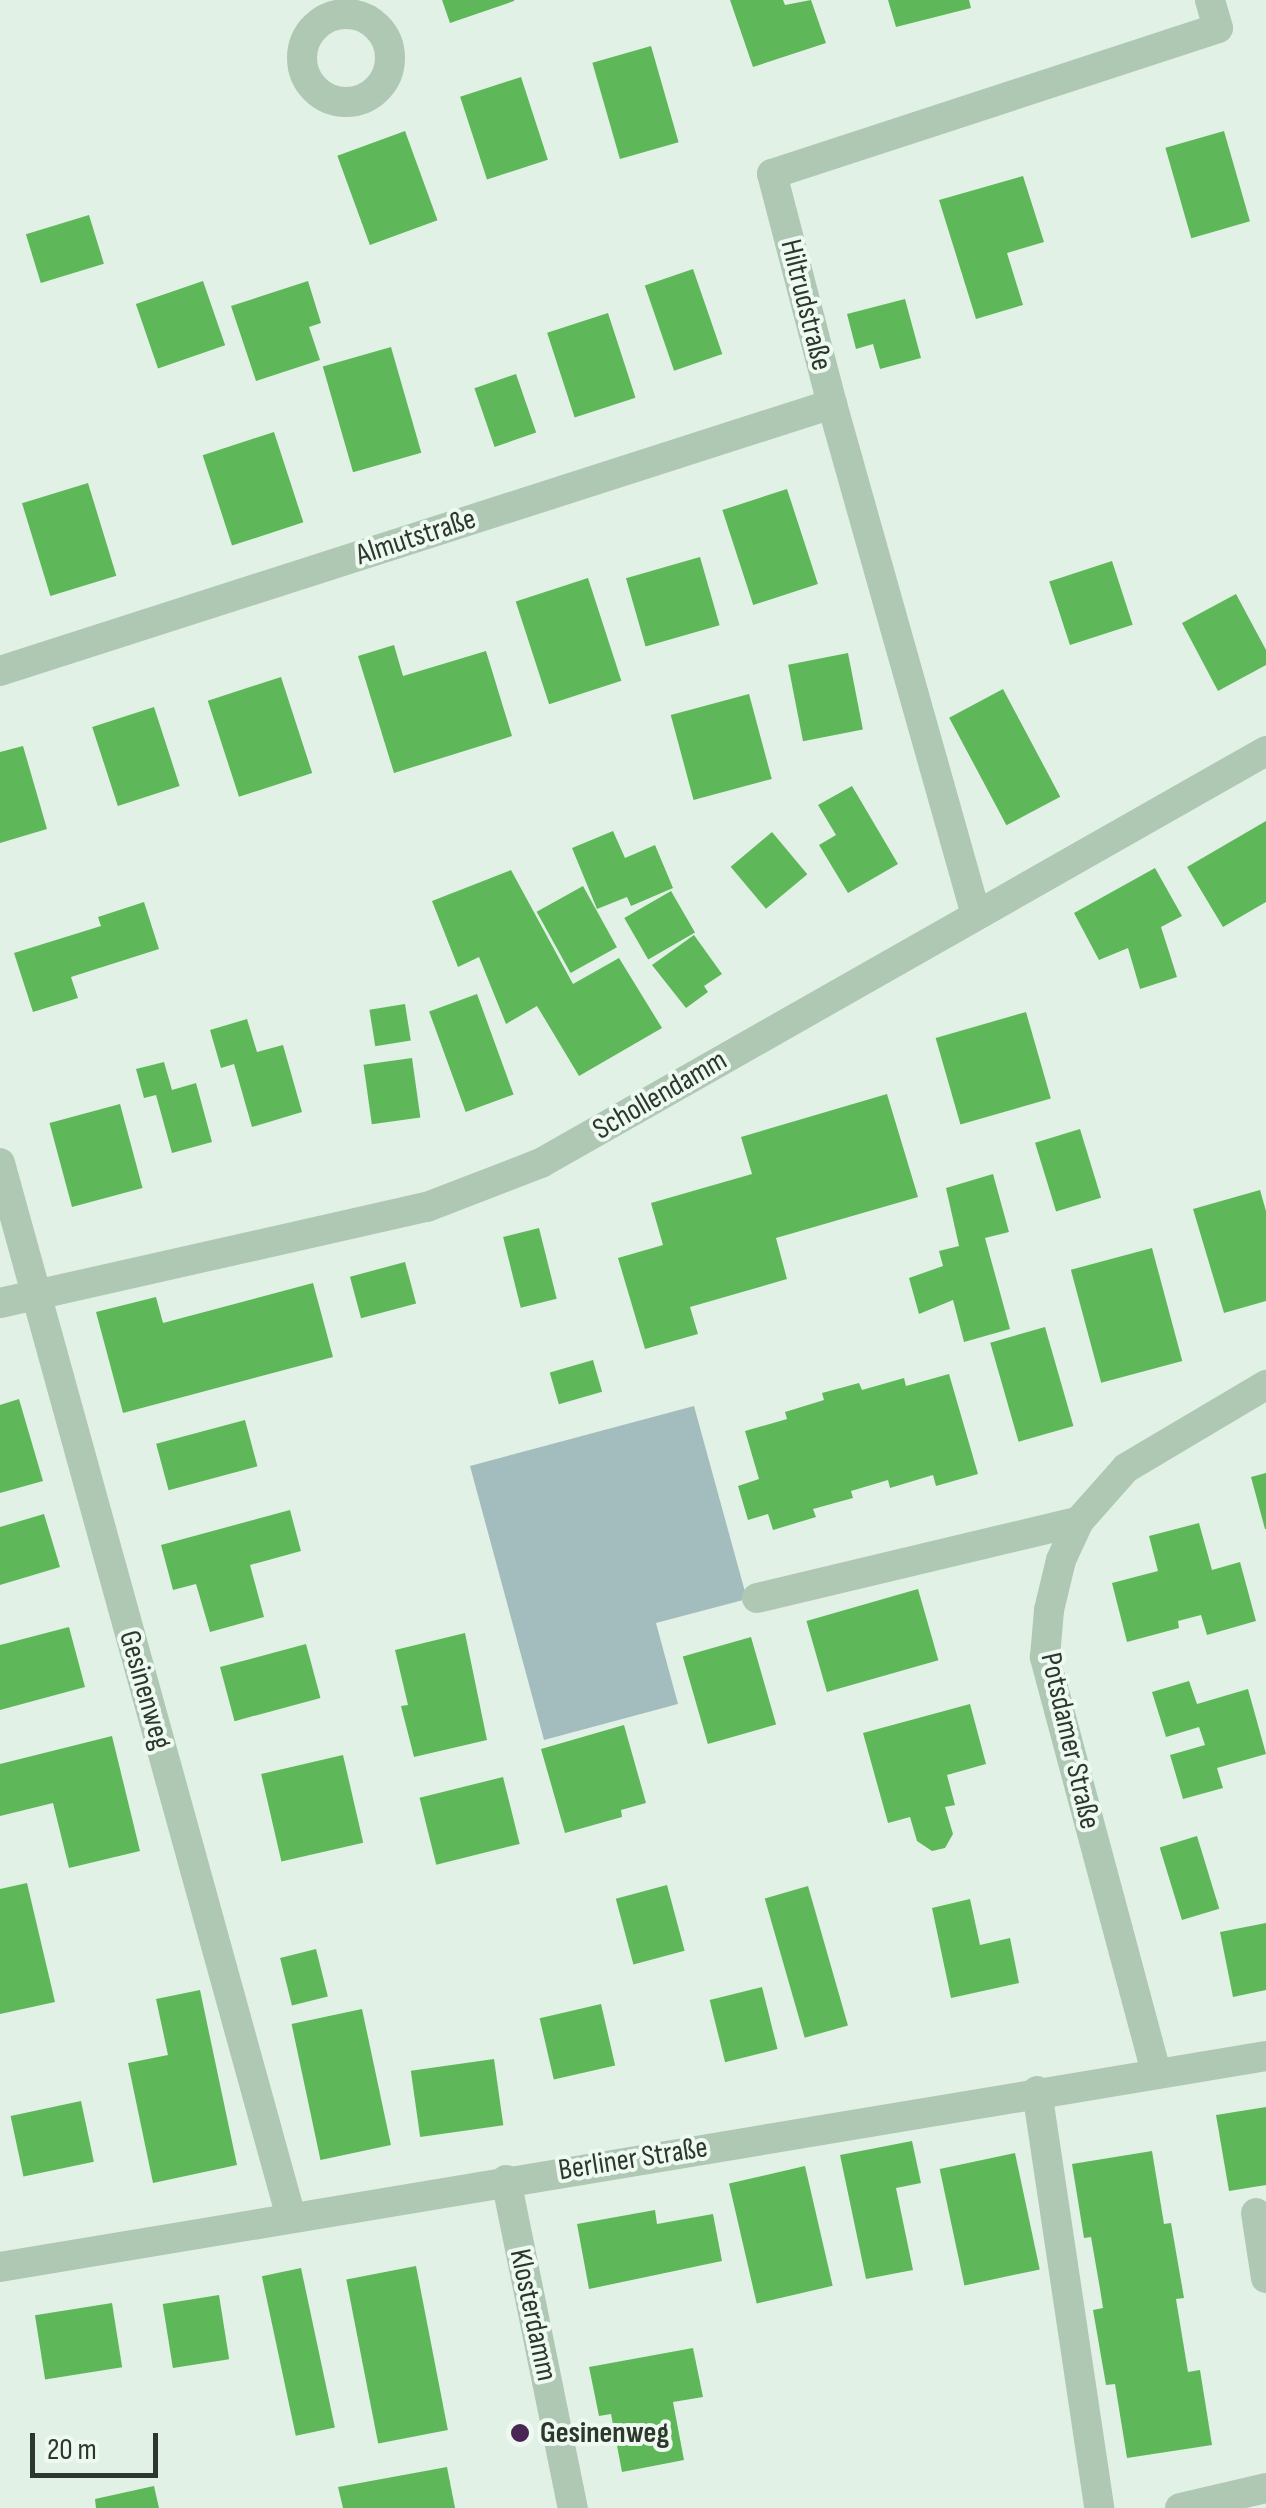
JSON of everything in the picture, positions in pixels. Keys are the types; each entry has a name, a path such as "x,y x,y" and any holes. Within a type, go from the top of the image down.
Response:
{"street":[{"name":"Hiltrudstraße","path":"976,915 832,404 772,174 1218,28 1210,0"},
{"name":"Almutstraße","path":"0,671 832,404"},
{"name":"Schollendamm","path":"0,1304 428,1207 541,1163 1266,751"},
{"name":"Gesinenweg","path":"0,1163 291,2216"},
{"name":"Potsdamer Straße","path":"1156,2072 1044,1657 1049,1610 1061,1560 1078,1521 1126,1468 1266,1385"},
{"path":"757,1598 1078,1521"},
{"name":"Berliner Straße","path":"0,2268 291,2216 1266,2056"},
{"path":"1036,2092 1100,2508"},
{"name":"Klosterdamm","path":"506,2180 573,2508"},
{"path":"1256,2213 1266,2278"},
{"path":"1180,2508 1266,2488"}],"shaded area":[{"path":"694,1406 747,1599 656,1623 678,1704 544,1740 470,1466"}],"building":[{"path":"442,0 514,0 514,1 450,23"},
{"path":"730,0 783,0 785,5 811,0 826,43 753,67"},
{"path":"888,0 969,0 971,8 896,27"},
{"path":"651,46 679,142 620,159 592,63"},
{"path":"521,77 548,160 487,180 460,97"},
{"path":"405,131 437,220 370,245 337,156"},
{"path":"1224,131 1250,221 1191,238 1165,148"},
{"path":"1023,176 1044,242 1007,253 1023,305 976,319 939,200"},
{"path":"89,215 104,264 41,283 26,234"},
{"path":"693,269 722,354 674,371 645,286"},
{"path":"203,281 225,345 158,368 136,304"},
{"path":"308,281 321,323 309,327 320,360 256,381 231,306"},
{"path":"905,299 921,358 880,369 873,344 856,349 847,314"},
{"path":"608,313 636,398 575,417 547,333"},
{"path":"391,347 421,453 353,472 323,367"},
{"path":"516,374 536,433 495,447 474,388"},
{"path":"274,432 303,522 232,546 203,455"},
{"path":"88,483 116,576 50,596 22,503"},
{"path":"787,489 818,584 753,605 722,510"},
{"path":"700,557 720,625 646,646 626,578"},
{"path":"1112,561 1133,625 1070,645 1049,581"},
{"path":"588,578 621,681 549,704 516,601"},
{"path":"1236,594 1266,650 1266,665 1218,691 1182,623"},
{"path":"394,645 403,676 486,651 512,736 394,773 358,656"},
{"path":"848,653 863,730 803,741 788,665"},
{"path":"281,677 312,773 239,797 208,701"},
{"path":"1003,689 1060,797 1006,825 949,718"},
{"path":"749,694 772,779 694,800 671,715"},
{"path":"154,707 180,786 118,806 92,727"},
{"path":"23,746 47,829 0,843 0,752"},
{"path":"852,786 898,864 848,893 819,845 836,835 818,805"},
{"path":"1266,821 1266,902 1223,927 1187,867"},
{"path":"613,831 625,858 655,845 673,888 631,906 627,897 597,909 572,848"},
{"path":"772,832 807,874 766,909 731,867"},
{"path":"1155,868 1182,916 1161,927 1177,977 1140,989 1128,948 1099,960 1074,913"},
{"path":"511,870 573,984 619,958 662,1028 579,1076 537,1006 506,1024 479,957 458,967 432,901"},
{"path":"583,886 617,947 571,973 537,912"},
{"path":"671,891 695,933 648,960 624,918"},
{"path":"144,902 159,949 71,977 78,998 33,1012 14,953 101,926 98,917"},
{"path":"694,935 722,974 704,986 708,992 686,1008 652,965"},
{"path":"477,994 514,1095 466,1112 429,1011"},
{"path":"405,1004 411,1041 375,1046 369,1010"},
{"path":"1026,1012 1051,1099 960,1124 936,1038"},
{"path":"247,1019 257,1052 283,1045 302,1112 252,1127 234,1064 221,1068 210,1030"},
{"path":"412,1058 420,1117 372,1124 363,1065"},
{"path":"164,1062 172,1090 196,1083 212,1142 172,1153 156,1095 144,1098 136,1069"},
{"path":"887,1094 918,1197 776,1238 787,1279 690,1307 698,1334 645,1349 618,1258 663,1245 651,1203 752,1174 741,1137"},
{"path":"120,1104 143,1188 72,1207 49,1123"},
{"path":"1080,1129 1101,1198 1056,1212 1035,1143"},
{"path":"993,1174 1009,1232 985,1238 1010,1329 964,1342 953,1300 919,1314 909,1278 943,1266 939,1251 959,1246 946,1188"},
{"path":"1260,1190 1266,1211 1266,1301 1224,1313 1193,1209"},
{"path":"539,1228 557,1299 521,1308 503,1237"},
{"path":"1152,1248 1182,1361 1101,1383 1071,1270"},
{"path":"405,1262 416,1304 361,1318 350,1277"},
{"path":"313,1283 333,1357 123,1413 96,1312 156,1297 163,1323"},
{"path":"1045,1327 1073,1426 1019,1442 990,1343"},
{"path":"593,1360 602,1392 559,1404 550,1372"},
{"path":"949,1374 978,1474 936,1486 933,1475 890,1488 888,1480 851,1491 853,1498 813,1509 816,1517 773,1530 768,1514 748,1520 738,1486 759,1479 745,1431 787,1419 785,1412 824,1400 822,1393 859,1383 862,1390 904,1378 906,1386"},
{"path":"19,1399 43,1481 0,1493 0,1405"},
{"path":"245,1420 257,1466 169,1490 156,1444"},
{"path":"1266,1473 1266,1529 1265,1529 1251,1477"},
{"path":"290,1510 301,1551 250,1565 264,1617 210,1632 196,1584 173,1590 161,1545"},
{"path":"44,1514 60,1567 0,1585 0,1527"},
{"path":"1199,1523 1212,1570 1240,1562 1256,1621 1207,1635 1201,1615 1178,1621 1179,1628 1127,1642 1112,1583 1158,1571 1149,1536"},
{"path":"918,1589 938,1660 827,1692 806,1621"},
{"path":"69,1627 85,1687 0,1710 0,1645"},
{"path":"465,1633 487,1740 414,1757 401,1706 408,1705 395,1650"},
{"path":"751,1637 776,1724 708,1744 683,1657"},
{"path":"306,1644 320,1698 235,1721 220,1667"},
{"path":"1189,1681 1197,1704 1248,1689 1266,1754 1217,1768 1223,1788 1183,1799 1170,1755 1205,1745 1199,1727 1166,1737 1152,1692"},
{"path":"970,1704 986,1764 947,1775 955,1805 945,1807 953,1834 945,1848 932,1851 917,1841 910,1817 888,1823 863,1733"},
{"path":"624,1725 646,1803 621,1810 622,1817 565,1833 541,1749"},
{"path":"112,1736 140,1851 69,1868 53,1803 0,1816 0,1764"},
{"path":"343,1755 363,1843 281,1862 261,1774"},
{"path":"503,1777 520,1844 436,1865 420,1798"},
{"path":"1197,1836 1219,1909 1182,1920 1160,1847"},
{"path":"27,1883 55,2002 0,2014 0,1889"},
{"path":"667,1885 685,1951 633,1964 616,1899"},
{"path":"808,1886 848,2025 805,2038 765,1898"},
{"path":"970,1899 980,1945 1010,1938 1019,1983 951,1998 932,1908"},
{"path":"1266,1923 1266,1990 1233,1997 1220,1932"},
{"path":"316,1949 328,1997 292,2005 280,1958"},
{"path":"762,1987 777,2049 725,2062 710,2000"},
{"path":"200,1990 237,2165 153,2183 128,2063 168,2055 156,1999"},
{"path":"601,2004 615,2065 554,2080 540,2018"},
{"path":"362,2009 391,2145 320,2160 292,2024"},
{"path":"494,2059 503,2125 420,2137 411,2071"},
{"path":"81,2101 94,2162 23,2177 11,2116"},
{"path":"1266,2107 1266,2185 1229,2191 1216,2115"},
{"path":"912,2141 921,2183 896,2188 913,2270 866,2279 840,2155"},
{"path":"1152,2151 1164,2224 1171,2223 1184,2298 1176,2299 1188,2372 1200,2370 1212,2445 1127,2458 1115,2384 1106,2385 1093,2310 1103,2308 1091,2237 1084,2238 1072,2164"},
{"path":"1015,2153 1040,2269 964,2285 940,2169"},
{"path":"805,2166 833,2286 757,2303 729,2184"},
{"path":"655,2210 657,2224 713,2214 722,2261 589,2289 577,2224"},
{"path":"416,2266 448,2430 378,2443 346,2280"},
{"path":"301,2268 335,2427 296,2436 262,2276"},
{"path":"219,2295 229,2359 173,2368 163,2304"},
{"path":"112,2303 122,2367 45,2379 35,2315"},
{"path":"693,2348 703,2397 673,2402 684,2460 622,2472 611,2414 599,2416 589,2367"},
{"path":"447,2467 455,2508 343,2508 338,2487"},
{"path":"154,2486 159,2508 96,2508 95,2499"}],"place":[{"name":"Gesinenweg","path":"520,2433"}]}
